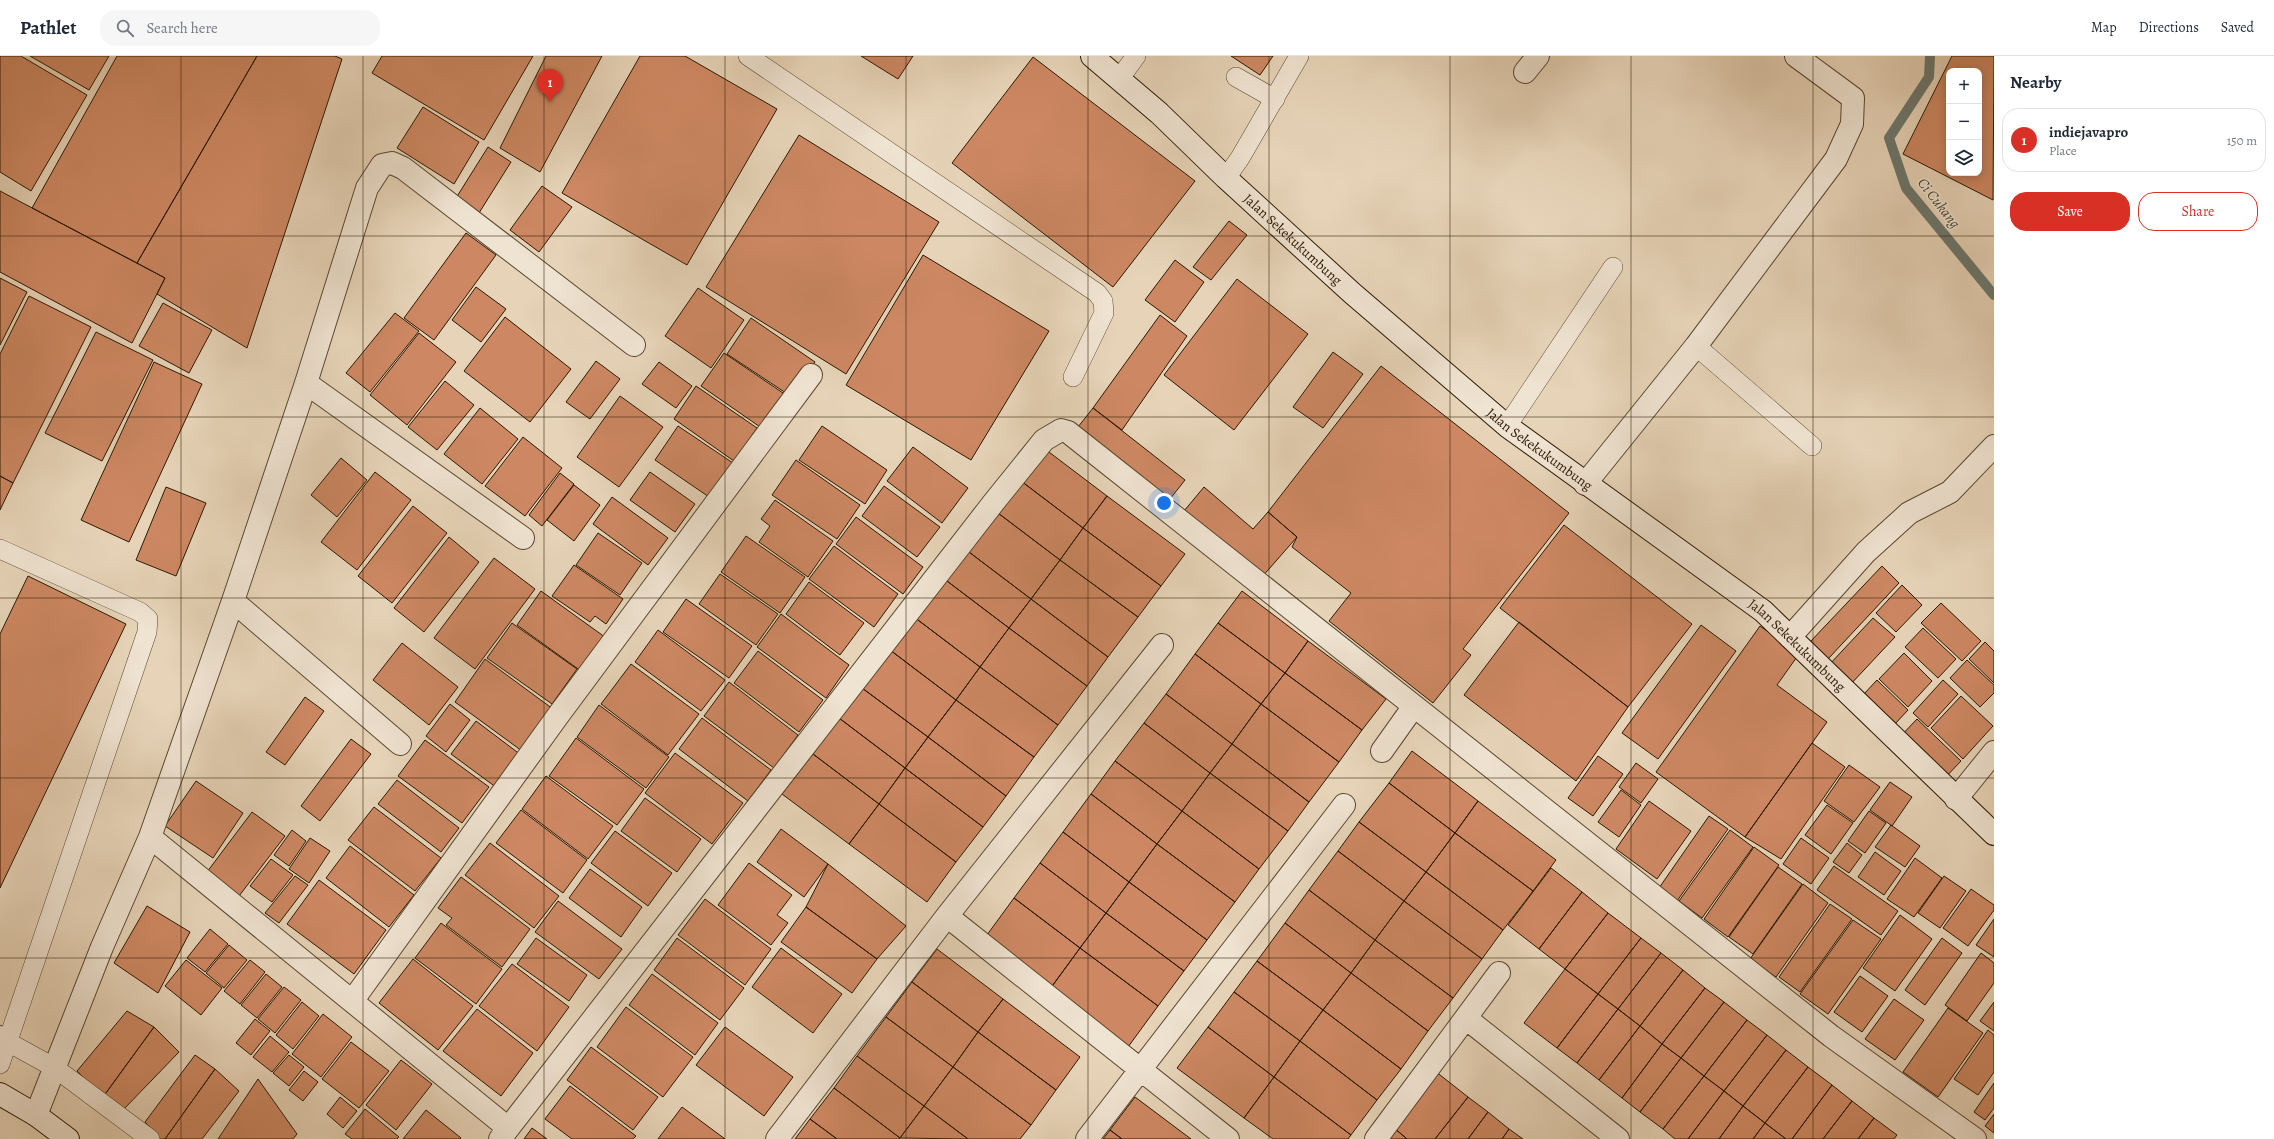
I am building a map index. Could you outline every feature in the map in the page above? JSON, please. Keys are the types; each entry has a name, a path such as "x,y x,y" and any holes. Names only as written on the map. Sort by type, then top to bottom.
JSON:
{"street":[{"name":"Jalan Sekekukumbung","path":"1092,56 1159,113 1226,178 1352,293 1508,426 1585,484 1763,611 1956,799 1994,834"},
{"path":"1585,484 1696,346 1836,159 1852,124 1853,98 1796,56"},
{"path":"36,1115 102,947 150,837 233,601 306,383 367,188 382,164 392,163 403,168 634,345"},
{"path":"353,1000 557,717 811,376"},
{"path":"306,383 523,538"},
{"path":"150,837 353,1000 504,1133 994,502 1044,440 1061,430 1068,432 1831,1036 1975,1139"},
{"path":"1790,637 1866,552 1909,513 1950,492 1994,446"},
{"path":"233,601 400,744"},
{"path":"777,1139 947,916 1162,645"},
{"path":"1382,751 1414,706"},
{"path":"1956,799 1994,752"},
{"path":"1086,1139 1344,805"},
{"path":"947,916 1228,1139"},
{"path":"1376,1139 1467,1019 1499,973"},
{"path":"1467,1019 1618,1139"},
{"path":"0,1094 36,1115 68,1139"}],"lane":[{"path":"748,56 1097,293 1103,301 1104,313 1073,377"},
{"path":"1119,79 1136,56"},
{"path":"1226,178 1240,158 1299,56"},
{"path":"1236,77 1275,99"},
{"path":"1508,426 1613,267"},
{"path":"1696,346 1812,446"},
{"path":"0,549 140,612 148,619 147,632 4,1039 0,1064"},
{"path":"4,1039 55,1068 150,1139"}],"building":[{"path":"0,56 21,56 87,95 31,191 0,172"},
{"path":"30,56 109,56 89,90"},
{"path":"117,56 257,56 137,263 32,208"},
{"path":"257,56 335,56 342,59 247,348 157,294 165,278 137,263"},
{"path":"382,56 533,56 484,140 372,73"},
{"path":"546,56 602,56 540,172 500,148"},
{"path":"640,56 685,56 777,109 687,265 562,193"},
{"path":"861,56 913,56 898,79"},
{"path":"1231,56 1273,56 1260,75"},
{"path":"1952,56 1994,56 1993,200 1946,176 1982,176 1982,68 1946,68"},
{"path":"1033,57 1195,181 1113,287 952,163"},
{"path":"1946,68 1946,140 1946,176 1903,154"},
{"path":"423,107 479,142 454,184 397,148"},
{"path":"799,135 939,222 846,374 706,287"},
{"path":"488,147 511,162 479,213 456,198"},
{"path":"542,186 572,207 539,252 510,230"},
{"path":"0,191 165,278 132,343 0,272"},
{"path":"1229,221 1247,235 1211,280 1193,267"},
{"path":"466,233 496,255 434,340 404,318"},
{"path":"923,255 1049,331 971,460 846,385"},
{"path":"1175,260 1204,282 1175,322 1145,300"},
{"path":"0,278 27,292 0,345"},
{"path":"1237,279 1308,334 1234,430 1164,375"},
{"path":"476,287 506,309 481,342 452,320"},
{"path":"698,288 744,320 711,368 665,336"},
{"path":"29,296 91,327 13,483 0,476 0,354"},
{"path":"163,303 212,330 189,373 139,346"},
{"path":"395,313 419,331 370,392 346,373"},
{"path":"1160,315 1187,336 1122,430 1093,408"},
{"path":"505,317 571,369 530,422 464,371"},
{"path":"751,318 815,362 792,397 727,354"},
{"path":"96,332 153,360 102,461 45,433"},
{"path":"419,333 456,362 407,425 370,395"},
{"path":"1333,352 1363,374 1323,428 1293,407"},
{"path":"724,353 786,395 763,429 701,386"},
{"path":"596,361 620,379 590,419 566,402"},
{"path":"154,362 202,384 129,542 81,520"},
{"path":"659,362 692,386 676,408 642,384"},
{"path":"1381,366 1569,513 1463,649 1471,655 1433,703 1329,621 1351,593 1292,547 1297,537 1268,512"},
{"path":"445,381 474,405 437,450 408,427"},
{"path":"696,386 757,428 734,461 674,419"},
{"path":"620,396 663,427 619,487 577,457"},
{"path":"480,408 518,439 482,484 444,454"},
{"path":"1093,408 1185,480 1170,499 1078,427"},
{"path":"678,426 733,463 709,497 655,460"},
{"path":"822,426 887,470 865,504 799,460"},
{"path":"523,437 562,468 525,516 485,486"},
{"path":"1041,446 1107,496 1083,528 1017,478"},
{"path":"913,447 968,488 942,523 887,481"},
{"path":"341,458 367,480 337,517 311,495"},
{"path":"796,460 860,505 837,539 772,495"},
{"path":"375,472 411,500 357,570 321,542"},
{"path":"650,472 695,504 675,532 630,500"},
{"path":"560,473 574,484 542,526 529,515"},
{"path":"0,476 13,483 0,510"},
{"path":"1017,478 1083,528 1060,560 994,510"},
{"path":"574,485 600,505 574,541 547,520"},
{"path":"884,486 940,527 917,557 862,516"},
{"path":"166,487 206,503 176,576 136,560"},
{"path":"1204,487 1253,529 1268,512 1297,537 1262,577 1184,511"},
{"path":"1107,496 1185,554 1161,586 1083,528"},
{"path":"612,497 668,538 648,565 593,524"},
{"path":"775,500 833,541 808,577 759,542 770,526 761,519"},
{"path":"413,506 447,533 392,603 358,576"},
{"path":"994,510 1060,560 1031,599 965,549"},
{"path":"856,517 923,567 903,594 836,544"},
{"path":"1564,525 1692,624 1628,707 1500,608"},
{"path":"1083,528 1161,586 1138,617 1060,560"},
{"path":"598,533 642,563 620,595 576,565"},
{"path":"746,536 805,577 780,613 721,572"},
{"path":"449,537 479,562 424,632 394,608"},
{"path":"834,546 898,594 874,627 809,579"},
{"path":"965,549 1031,599 1009,628 943,578"},
{"path":"494,558 535,589 475,669 434,638"},
{"path":"1060,560 1138,617 1108,657 1031,599"},
{"path":"574,565 623,599 606,624 595,616 590,622 552,596"},
{"path":"1882,566 1899,583 1828,659 1810,642"},
{"path":"720,574 778,614 756,645 699,604"},
{"path":"28,576 126,624 0,888 0,634"},
{"path":"943,578 1009,628 980,667 914,617"},
{"path":"809,582 864,623 840,655 786,614"},
{"path":"1902,585 1922,605 1896,632 1876,613"},
{"path":"541,591 609,640 585,674 517,625"},
{"path":"1242,591 1308,641 1285,673 1218,623"},
{"path":"686,599 752,646 729,678 663,632"},
{"path":"1031,599 1108,657 1087,686 1009,628"},
{"path":"1941,603 1981,641 1962,661 1921,623"},
{"path":"781,614 849,665 826,698 757,647"},
{"path":"914,617 980,667 956,700 890,650"},
{"path":"1873,618 1895,637 1849,686 1828,666"},
{"path":"1519,622 1628,707 1576,781 1464,695"},
{"path":"512,623 577,669 552,704 487,658"},
{"path":"1218,623 1285,673 1261,704 1195,654"},
{"path":"1701,625 1736,651 1658,759 1622,733"},
{"path":"1760,626 1799,654 1777,685 1827,722 1745,837 1656,772"},
{"path":"1009,628 1087,686 1058,725 980,667"},
{"path":"1923,628 1956,659 1938,678 1905,647"},
{"path":"658,630 725,680 701,711 635,662"},
{"path":"1308,641 1386,699 1362,730 1285,673"},
{"path":"1985,642 1994,651 1994,683 1969,659"},
{"path":"402,643 458,687 429,725 373,680"},
{"path":"890,650 956,700 928,737 862,688"},
{"path":"758,651 823,700 799,732 734,683"},
{"path":"1904,653 1932,681 1908,707 1879,679"},
{"path":"1195,654 1261,704 1232,744 1166,694"},
{"path":"485,659 553,709 522,751 455,702"},
{"path":"1967,660 1994,685 1994,693 1980,707 1950,678"},
{"path":"631,664 699,714 668,755 601,704"},
{"path":"980,667 1058,725 1034,757 956,700"},
{"path":"1285,673 1362,730 1339,762 1261,704"},
{"path":"1877,680 1908,710 1894,725 1863,695"},
{"path":"1943,680 1958,694 1928,727 1913,713"},
{"path":"729,682 798,735 774,768 704,716"},
{"path":"862,688 928,737 905,768 839,718"},
{"path":"1166,694 1232,744 1210,773 1144,723"},
{"path":"1961,696 1993,726 1963,759 1931,728"},
{"path":"305,697 324,711 285,765 266,752"},
{"path":"956,700 1034,757 1006,796 928,737"},
{"path":"450,704 470,720 446,752 426,736"},
{"path":"1261,704 1339,762 1309,802 1232,744"},
{"path":"599,705 669,757 646,788 577,737"},
{"path":"702,718 771,770 748,801 679,749"},
{"path":"839,718 905,768 879,804 813,754"},
{"path":"1917,719 1961,761 1942,781 1898,739"},
{"path":"476,721 521,755 497,788 451,754"},
{"path":"1144,723 1210,773 1182,811 1115,761"},
{"path":"928,737 1006,796 983,827 905,768"},
{"path":"576,738 644,789 617,825 549,776"},
{"path":"351,739 371,754 320,821 301,806"},
{"path":"425,740 489,787 462,823 398,776"},
{"path":"1812,743 1845,767 1781,859 1745,837"},
{"path":"1232,744 1309,802 1288,831 1210,773"},
{"path":"1412,751 1478,801 1455,833 1389,783"},
{"path":"675,753 743,803 712,844 645,793"},
{"path":"813,754 879,804 849,844 782,794"},
{"path":"1598,756 1623,774 1593,816 1568,798"},
{"path":"1115,761 1182,811 1157,844 1091,794"},
{"path":"1636,763 1658,779 1641,803 1619,787"},
{"path":"1849,765 1880,787 1854,822 1824,801"},
{"path":"905,768 983,827 956,862 879,804"},
{"path":"1210,773 1288,831 1259,869 1182,811"},
{"path":"546,776 613,826 588,859 522,809"},
{"path":"397,780 459,828 441,852 378,804"},
{"path":"196,781 243,813 213,858 165,826"},
{"path":"1890,782 1912,797 1892,826 1870,810"},
{"path":"1389,783 1455,833 1426,872 1359,822"},
{"path":"1621,790 1641,805 1619,837 1598,822"},
{"path":"1091,794 1157,844 1129,882 1063,832"},
{"path":"645,798 701,839 677,872 621,831"},
{"path":"1478,801 1556,860 1533,891 1455,833"},
{"path":"1649,801 1691,831 1657,879 1616,849"},
{"path":"879,804 956,862 927,902 849,844"},
{"path":"1827,805 1853,823 1831,854 1805,835"},
{"path":"374,807 441,858 415,891 348,840"},
{"path":"521,810 587,860 563,893 496,843"},
{"path":"1182,811 1259,869 1235,902 1157,844"},
{"path":"1869,811 1886,823 1865,853 1848,841"},
{"path":"252,812 285,836 239,896 207,872"},
{"path":"1709,816 1728,829 1677,901 1659,888"},
{"path":"1359,822 1426,872 1404,901 1338,851"},
{"path":"1891,825 1920,846 1905,867 1875,847"},
{"path":"781,829 828,864 804,897 757,862"},
{"path":"292,830 306,841 289,866 274,855"},
{"path":"1730,830 1753,847 1702,918 1679,901"},
{"path":"615,831 672,873 648,906 591,863"},
{"path":"1063,832 1129,882 1106,913 1040,863"},
{"path":"1455,833 1533,891 1503,930 1426,872"},
{"path":"310,838 330,851 309,883 289,869"},
{"path":"1801,838 1829,858 1811,884 1783,864"},
{"path":"490,843 559,896 534,928 465,875"},
{"path":"1847,843 1862,855 1849,873 1833,862"},
{"path":"1157,844 1235,902 1207,940 1129,882"},
{"path":"350,846 414,895 389,927 326,878"},
{"path":"1754,847 1779,865 1728,937 1704,919"},
{"path":"1338,851 1404,901 1375,940 1309,890"},
{"path":"1875,852 1901,871 1884,895 1858,877"},
{"path":"1915,858 1942,878 1914,917 1887,899"},
{"path":"271,859 293,875 272,902 250,886"},
{"path":"749,863 792,895 777,915 788,923 771,945 718,905"},
{"path":"1040,863 1106,913 1080,948 1014,898"},
{"path":"828,864 906,926 877,959 806,907"},
{"path":"1834,866 1898,911 1881,935 1817,890"},
{"path":"1778,867 1802,884 1753,954 1729,937"},
{"path":"1551,868 1582,892 1539,949 1508,925"},
{"path":"590,869 642,907 621,937 569,898"},
{"path":"1426,872 1503,930 1482,959 1404,901"},
{"path":"295,876 308,885 279,923 265,913"},
{"path":"1944,876 1966,891 1940,928 1918,913"},
{"path":"461,877 530,929 502,967 446,925 452,918 438,908"},
{"path":"319,880 386,930 354,974 287,924"},
{"path":"1129,882 1207,940 1184,971 1106,913"},
{"path":"1803,884 1828,903 1776,977 1750,959"},
{"path":"1971,889 1994,905 1994,910 1968,946 1943,928"},
{"path":"1309,890 1375,940 1351,973 1285,923"},
{"path":"1582,892 1608,913 1565,969 1539,949"},
{"path":"1014,898 1080,948 1050,989 984,939"},
{"path":"705,899 771,949 745,985 678,935"},
{"path":"558,901 622,949 599,979 535,932"},
{"path":"1404,901 1482,959 1453,998 1375,940"},
{"path":"1830,904 1852,919 1800,992 1779,977"},
{"path":"147,906 190,932 158,993 114,963"},
{"path":"806,907 877,959 852,993 781,942"},
{"path":"1106,913 1184,971 1158,1006 1080,948"},
{"path":"1608,913 1641,938 1598,994 1565,969"},
{"path":"1900,915 1932,939 1895,991 1863,968"},
{"path":"1994,919 1994,957 1976,945"},
{"path":"1853,920 1881,939 1828,1014 1800,994"},
{"path":"441,923 502,969 476,1004 415,958"},
{"path":"1285,923 1351,973 1323,1010 1257,961"},
{"path":"210,929 228,944 205,972 187,958"},
{"path":"536,938 587,975 569,1001 517,964"},
{"path":"677,938 744,988 720,1020 654,970"},
{"path":"1641,938 1661,953 1618,1009 1598,994"},
{"path":"1942,938 1962,953 1925,1005 1905,990"},
{"path":"1375,940 1453,998 1428,1031 1351,973"},
{"path":"229,945 247,960 224,988 206,973"},
{"path":"781,948 842,994 813,1033 752,987"},
{"path":"1080,948 1158,1006 1128,1047 1050,989"},
{"path":"937,949 1003,999 978,1032 912,982"},
{"path":"1661,953 1683,970 1640,1026 1618,1009"},
{"path":"1981,953 1994,963 1994,983 1967,1021 1945,1005"},
{"path":"413,959 473,1006 438,1050 379,1003"},
{"path":"186,960 222,988 201,1015 165,986"},
{"path":"250,960 265,972 240,1004 224,991"},
{"path":"1257,961 1323,1010 1300,1041 1234,992"},
{"path":"512,964 569,1007 537,1051 479,1006"},
{"path":"1565,969 1598,994 1557,1048 1524,1023"},
{"path":"1683,970 1705,988 1662,1044 1640,1026"},
{"path":"1351,973 1428,1031 1401,1069 1323,1010"},
{"path":"266,974 282,987 257,1018 241,1005"},
{"path":"652,974 718,1023 695,1055 629,1005"},
{"path":"1860,976 1888,996 1862,1032 1834,1012"},
{"path":"912,982 978,1032 953,1067 886,1017"},
{"path":"284,987 301,1000 275,1033 258,1019"},
{"path":"1705,988 1724,1002 1681,1058 1662,1044"},
{"path":"1234,992 1300,1041 1274,1077 1208,1027"},
{"path":"1598,994 1618,1009 1577,1063 1557,1048"},
{"path":"1003,999 1080,1057 1056,1090 978,1032"},
{"path":"1894,999 1924,1020 1895,1060 1865,1039"},
{"path":"302,1002 319,1016 293,1049 276,1035"},
{"path":"1724,1002 1747,1020 1704,1076 1681,1058"},
{"path":"1994,1002 1994,1031 1980,1021"},
{"path":"626,1007 693,1057 663,1097 597,1047"},
{"path":"1948,1008 1983,1033 1938,1097 1903,1072"},
{"path":"477,1009 533,1053 501,1096 443,1051"},
{"path":"1618,1009 1640,1026 1599,1080 1577,1063"},
{"path":"1323,1010 1401,1069 1377,1100 1300,1041"},
{"path":"127,1011 154,1027 103,1097 77,1071"},
{"path":"323,1014 352,1037 321,1077 292,1054"},
{"path":"886,1017 953,1067 924,1106 857,1056"},
{"path":"255,1019 270,1031 251,1055 236,1043"},
{"path":"1747,1020 1767,1035 1724,1091 1704,1076"},
{"path":"1640,1026 1662,1044 1622,1098 1599,1080"},
{"path":"154,1027 179,1052 123,1110 103,1097"},
{"path":"725,1027 793,1077 764,1116 696,1065"},
{"path":"1208,1027 1274,1077 1244,1118 1177,1068"},
{"path":"1988,1030 1994,1035 1994,1072 1978,1095 1954,1079"},
{"path":"978,1032 1056,1090 1031,1125 953,1067"},
{"path":"1767,1035 1786,1050 1743,1106 1724,1091"},
{"path":"270,1036 289,1052 272,1072 253,1057"},
{"path":"1300,1041 1377,1100 1351,1135 1274,1077"},
{"path":"351,1042 389,1071 359,1108 322,1079"},
{"path":"1662,1044 1681,1058 1640,1112 1622,1098"},
{"path":"591,1047 658,1097 633,1130 567,1080"},
{"path":"1786,1050 1808,1067 1765,1123 1743,1106"},
{"path":"195,1055 215,1069 165,1139 160,1139 145,1122"},
{"path":"289,1055 304,1067 289,1086 273,1073"},
{"path":"857,1056 924,1106 900,1138 834,1088"},
{"path":"1681,1058 1704,1076 1663,1129 1640,1112"},
{"path":"401,1060 432,1084 396,1130 366,1105"},
{"path":"953,1067 1031,1125 1020,1139 968,1139 924,1106"},
{"path":"1808,1067 1832,1085 1792,1139 1786,1139 1765,1123"},
{"path":"215,1069 239,1091 202,1139 165,1139"},
{"path":"304,1071 318,1082 303,1101 289,1090"},
{"path":"1435,1071 1468,1097 1435,1139 1407,1139 1393,1127"},
{"path":"1704,1076 1724,1091 1688,1139 1675,1139 1663,1129"},
{"path":"1274,1077 1351,1135 1348,1139 1273,1139 1244,1118"},
{"path":"258,1079 297,1134 293,1139 218,1139"},
{"path":"1994,1083 1994,1108 1985,1120 1974,1112"},
{"path":"1832,1085 1852,1101 1823,1139 1792,1139"},
{"path":"570,1086 636,1136 633,1139 572,1139 545,1119"},
{"path":"834,1088 900,1138 837,1139 810,1119"},
{"path":"1724,1091 1743,1106 1719,1139 1688,1139"},
{"path":"340,1097 357,1111 343,1128 327,1114"},
{"path":"1135,1097 1191,1139 1122,1139 1110,1130"},
{"path":"1468,1097 1488,1112 1468,1139 1435,1139"},
{"path":"1852,1101 1874,1118 1858,1139 1823,1139"},
{"path":"924,1106 968,1139 900,1138"},
{"path":"1743,1106 1765,1123 1753,1139 1719,1139"},
{"path":"682,1107 725,1139 658,1139"},
{"path":"365,1109 399,1137 397,1139 352,1139 345,1134"},
{"path":"426,1110 461,1138 403,1139"},
{"path":"1488,1112 1509,1129 1502,1139 1468,1139"},
{"path":"1994,1114 1994,1133 1985,1126"},
{"path":"1874,1118 1897,1135 1894,1139 1858,1139"},
{"path":"810,1119 837,1139 795,1139"},
{"path":"1765,1123 1786,1139 1753,1139"},
{"path":"1393,1127 1407,1139 1384,1139"},
{"path":"532,1128 547,1139 524,1139"},
{"path":"1509,1129 1523,1139 1502,1139"},
{"path":"1110,1130 1122,1139 1103,1139"}],"waterway":[{"name":"Ci Cukang","path":"1930,56 1929,77 1889,138 1906,188 1994,295"}],"place":[{"name":"indiejavapro","path":"550,102"}]}
